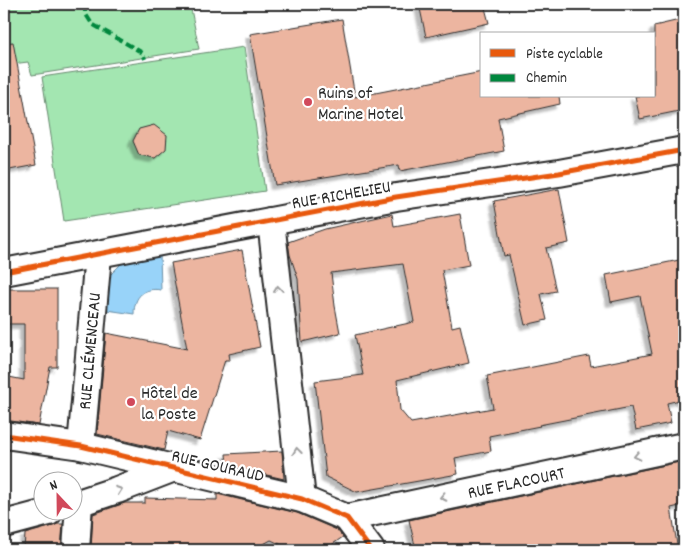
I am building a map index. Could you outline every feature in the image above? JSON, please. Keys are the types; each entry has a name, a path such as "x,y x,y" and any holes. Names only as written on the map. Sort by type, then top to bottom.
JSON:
{"street":[{"name":"RUE RICHELIEU","path":"4,272 396,197 559,173 684,150"},
{"path":"270,221 302,499"},
{"name":"RUE CLÉMENCEAU","path":"81,446 98,255"},
{"name":"RUE GOURAUD","path":"4,434 81,446 302,499 347,518"},
{"name":"RUE FLACOURT","path":"347,518 684,446"},
{"name":"RUE GOURAUD","path":"82,502 174,468"},
{"path":"4,524 32,517"},
{"path":"347,518 371,550"},
{"path":"76,522 76,550"}],"green space":[{"path":"4,4 190,4 199,49 32,75 28,62 4,65"},
{"path":"244,47 265,191 64,221 42,77"}],"water":[{"path":"160,254 161,290 150,290 141,294 136,302 134,314 100,309 109,276 122,263"}],"building":[{"path":"419,4 484,4 489,23 426,37"},
{"path":"342,19 355,97 480,72 480,98 559,98 560,104 498,118 504,151 400,171 399,165 275,185 250,34"},
{"path":"684,19 684,110 640,119 635,98 656,98 656,32 654,32 654,26"},
{"path":"13,42 36,165 4,171 4,43"},
{"path":"154,125 167,135 166,149 155,158 139,155 133,141 139,129"},
{"path":"559,189 569,243 546,248 556,291 541,294 547,320 525,325 509,255 504,256 494,201"},
{"path":"392,214 394,226 460,214 469,265 442,270 452,327 460,325 469,363 397,380 400,410 411,423 493,408 487,376 589,356 591,366 652,354 640,296 611,302 606,275 684,259 684,399 667,403 671,423 636,430 631,407 489,436 491,451 455,458 458,474 357,492 326,477 315,381 363,375 355,335 414,322 403,264 331,273 340,333 302,342 298,279 288,242 325,229"},
{"path":"242,250 260,347 229,354 230,360 225,360 200,440 168,431 164,450 97,434 106,333 187,349 171,263"},
{"path":"4,289 57,289 57,367 50,367 39,425 4,420 4,376 24,380 24,324 4,324"},
{"path":"282,451 284,479 227,466 226,454"},
{"path":"684,461 684,505 671,508 678,550 416,550 409,520"},
{"path":"217,494 297,513 337,530 343,537 324,550 293,550 271,540 256,550 91,550 93,514 125,503 145,503 145,498 217,500"},
{"path":"57,524 63,524 61,550 24,550 25,534"}],"marked path":[{"path":"85,4 85,13 92,24 143,53 145,59"}],"cycle path":[{"path":"4,272 396,197 559,173 684,150"},
{"path":"4,435 81,446 302,499 347,518 371,550"}],"place":[{"name":"Ruins of Marine Hotel","path":"308,102"},
{"name":"Hôtel de la Poste","path":"131,402"}]}
